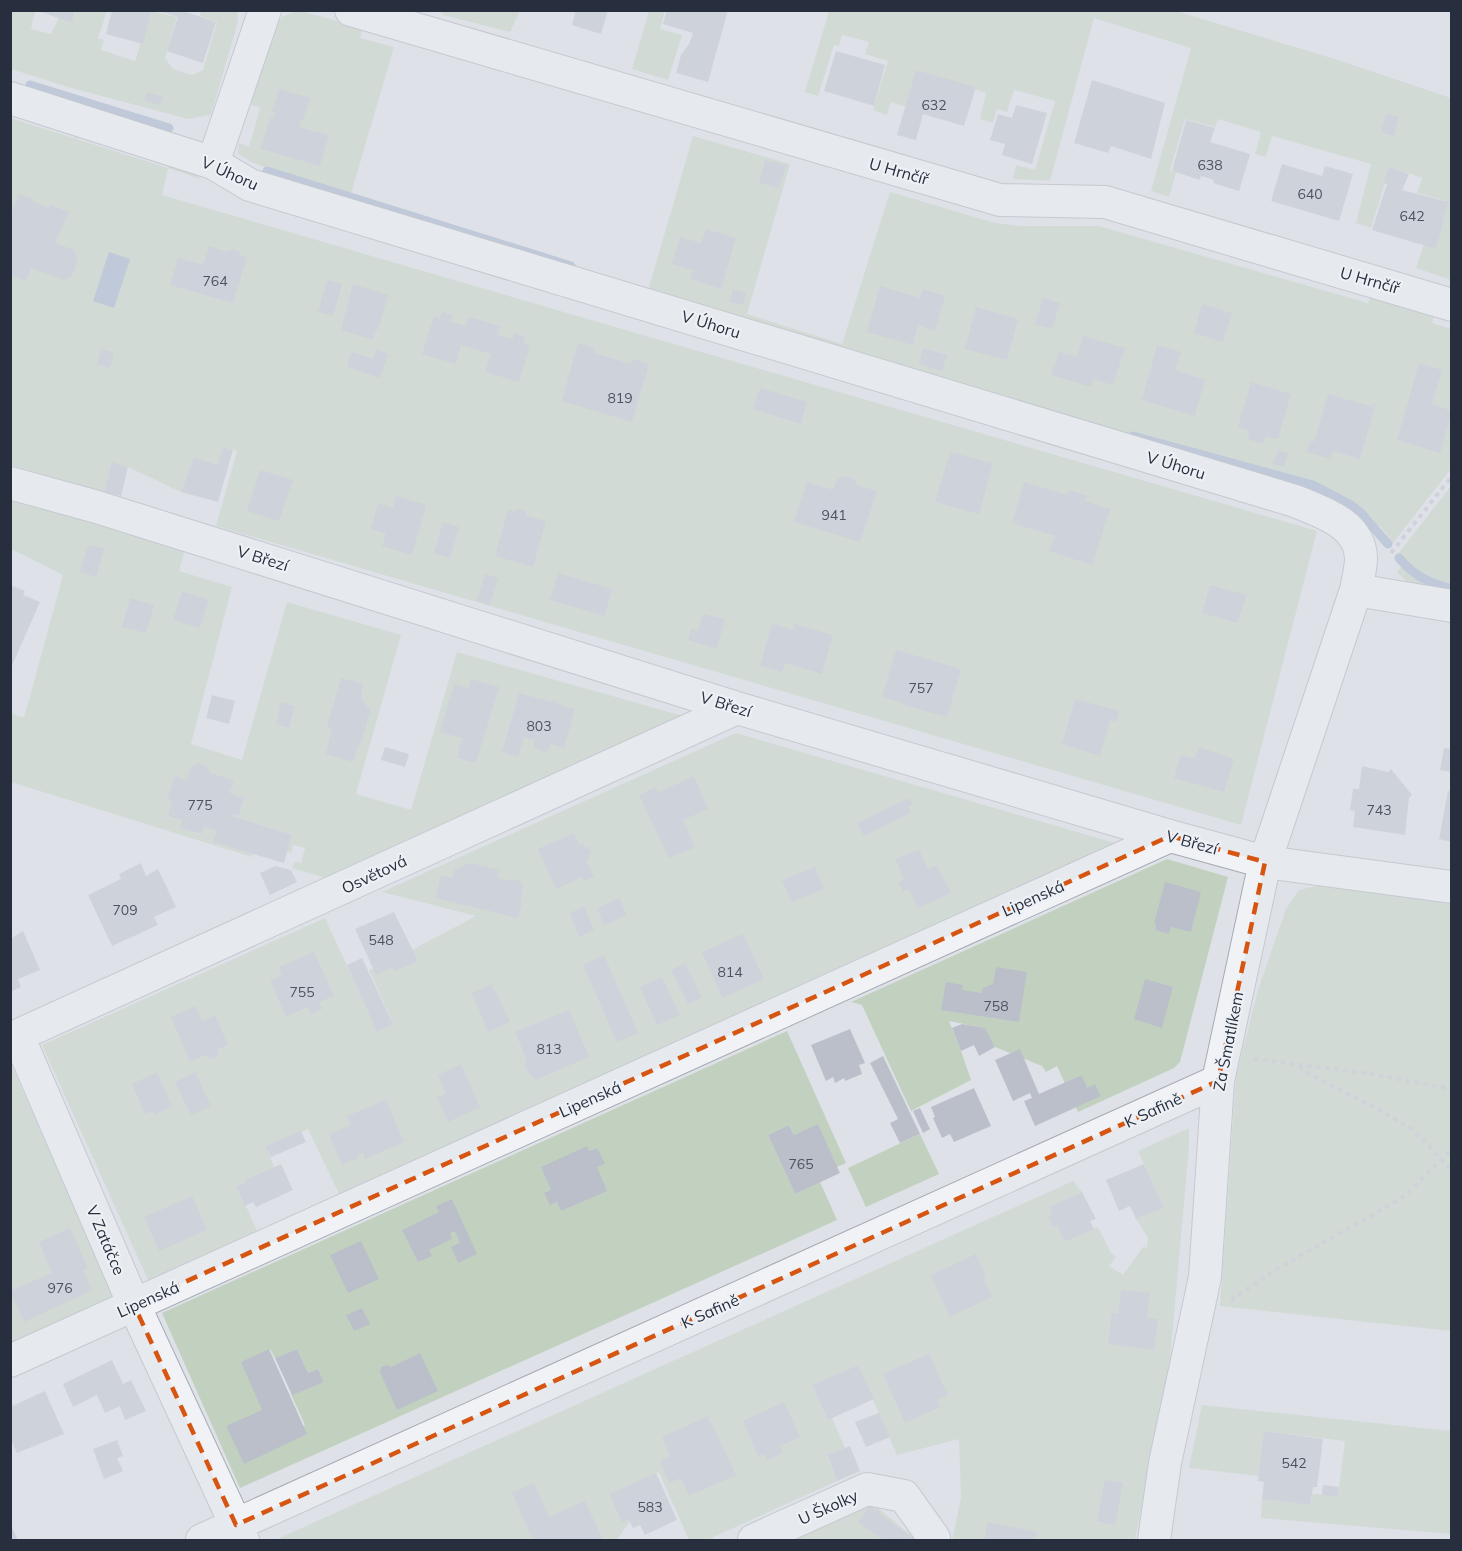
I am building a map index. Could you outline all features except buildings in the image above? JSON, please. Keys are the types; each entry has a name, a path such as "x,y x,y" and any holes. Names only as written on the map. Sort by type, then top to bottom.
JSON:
{"street":[{"path":"213,163 265,10"},
{"name":"U Hrnčíř","path":"351,10 1000,200 1105,202 1452,305"},
{"name":"V Úhoru","path":"10,99 213,163 250,184 1295,501 1329,515 1353,532 1361,557"},
{"name":"V Březí","path":"10,483 98,507 737,708 1170,836 1265,862 1452,886"},
{"path":"1361,557 1356,590 1452,606"},
{"name":"Za Šmatlíkem","path":"1154,1540 1165,1463 1205,1277 1220,1068 1265,862 1356,590"},
{"name":"Osvětová","path":"14,1038 737,708"},
{"name":"Lipenská","path":"10,1361 1170,836"},
{"name":"V Zatáčce","path":"14,1038 239,1533"},
{"name":"K Safině","path":"202,1540 239,1533 1220,1068"},
{"name":"U Školky","path":"754,1540 867,1489 904,1496 934,1538 933,1540"}],"path":[{"path":"1361,557 1385,560 1452,476"},
{"path":"1220,1068 1298,1066 1366,1073 1452,1089"},
{"path":"1298,1066 1412,1129 1452,1170"},
{"path":"1200,1303 1220,1306 1242,1295 1253,1284 1275,1270 1397,1201 1452,1149"}],"highlighted area":[{"path":"1170,836 1265,862 1218,1081 236,1525 134,1305"}],"green space":[{"path":"237,10 238,22 211,115 188,119 68,87 11,69 11,11 35,12 31,29 51,34 59,17 71,23 76,11 107,11 98,38 104,40 101,50 135,61 151,11 177,17 165,58 173,69 192,75 203,70 217,22 200,16 201,11"},
{"path":"436,11 520,11 510,32 443,15"},
{"path":"649,11 665,11 660,29 682,35 668,80 632,69"},
{"path":"829,11 1176,11 1338,60 1451,98 1451,280 1416,268 1424,244 1433,247 1446,201 1417,193 1422,178 1390,167 1371,228 1356,223 1371,164 1272,136 1266,157 1255,154 1261,132 1218,119 1215,127 1185,119 1170,171 1176,173 1169,197 1151,191 1191,48 1094,18 1050,181 1013,179 1016,165 1035,170 1055,101 1014,90 1007,112 997,109 993,123 980,119 986,93 917,70 906,107 891,102 887,115 873,110 888,61 865,54 869,42 842,35 839,46 834,45 818,96 805,92"},
{"path":"294,12 304,12 363,28 360,38 394,47 351,194 274,171 238,153 239,143 249,147 260,108 250,104 273,28 282,17"},
{"path":"10,118 74,138 79,125 195,174 200,179 168,168 162,195 1317,531 1241,825 216,526 237,451 224,447 218,465 194,457 181,492 128,467 112,463 104,492 11,465","holes":["78,135 168,168 77,139"]},
{"path":"693,136 790,164 747,314 842,344 890,192 995,223 1021,226 1099,226 1368,303 1372,294 1436,312 1432,323 1451,329 1451,469 1393,543 1381,527 1371,525 1339,501 1225,462 936,381 647,294"},
{"path":"1451,486 1451,594 1409,584 1397,572 1407,561 1398,554"},
{"path":"10,497 186,545 179,571 232,587 191,744 242,760 287,602 401,635 356,794 411,810 457,652 683,716 325,878 292,868 295,862 301,863 305,848 293,845 291,853 287,852 291,835 232,816 233,814 239,816 244,798 230,793 234,780 211,773 207,766 198,763 191,766 187,780 174,776 167,799 172,801 168,816 182,820 181,828 201,834 204,827 217,831 214,842 253,854 252,857 11,782 11,713 24,718 63,575 11,549"},
{"path":"736,733 1115,843 339,1194 308,1129 266,1146 274,1167 244,1180 245,1183 237,1186 257,1231 148,1280 42,1045 325,918 377,1031 393,1023 369,970 476,916 382,892"},
{"path":"1167,859 1228,877 1180,1062 1174,1068 1078,1112 1057,1066 1046,1072 1042,1066 995,1047 984,1028 949,1021 971,1080 911,1111 862,1005 851,1002"},
{"path":"1334,882 1451,900 1451,1331 1220,1306 1236,1076 1258,990 1286,909 1299,890"},
{"path":"787,1031 846,1163 837,1167 818,1125 794,1135 789,1125 768,1135 795,1194 820,1182 837,1220 240,1488 162,1313","holes":["270,1349 275,1358 297,1349 308,1373 318,1369 324,1382 291,1394 305,1425 241,1455 265,1407 255,1356"]},
{"path":"10,1063 115,1296 11,1343 10,1343"},
{"path":"1189,1128 1169,1371 1135,1540 952,1540 961,1498 959,1439 897,1455 858,1365 812,1385 828,1420 832,1418 845,1448 827,1456 837,1481 707,1540 689,1540 659,1472 609,1494 622,1523 630,1521 617,1540 275,1540 1073,1181 1082,1192 1049,1207 1052,1215 1049,1216 1054,1227 1057,1225 1065,1242 1098,1227 1111,1253 1116,1257 1109,1266 1123,1275 1143,1247 1147,1248 1148,1238 1136,1219 1164,1208 1138,1151"},
{"path":"920,1134 939,1174 866,1207 848,1168"},
{"path":"1202,1405 1451,1431 1451,1534 1261,1518 1262,1499 1310,1505 1312,1494 1338,1496 1345,1441 1265,1431 1259,1476 1189,1468"},
{"path":"873,1504 917,1540 793,1540 870,1506"}],"water":[{"path":"109,252 130,259 114,308 93,301"}],"waterway":[{"path":"30,85 169,128"},
{"path":"267,171 571,266"},
{"path":"1133,436 1313,485 1360,512 1388,544"},
{"path":"1399,558 1410,570 1422,578 1452,589"}]}
